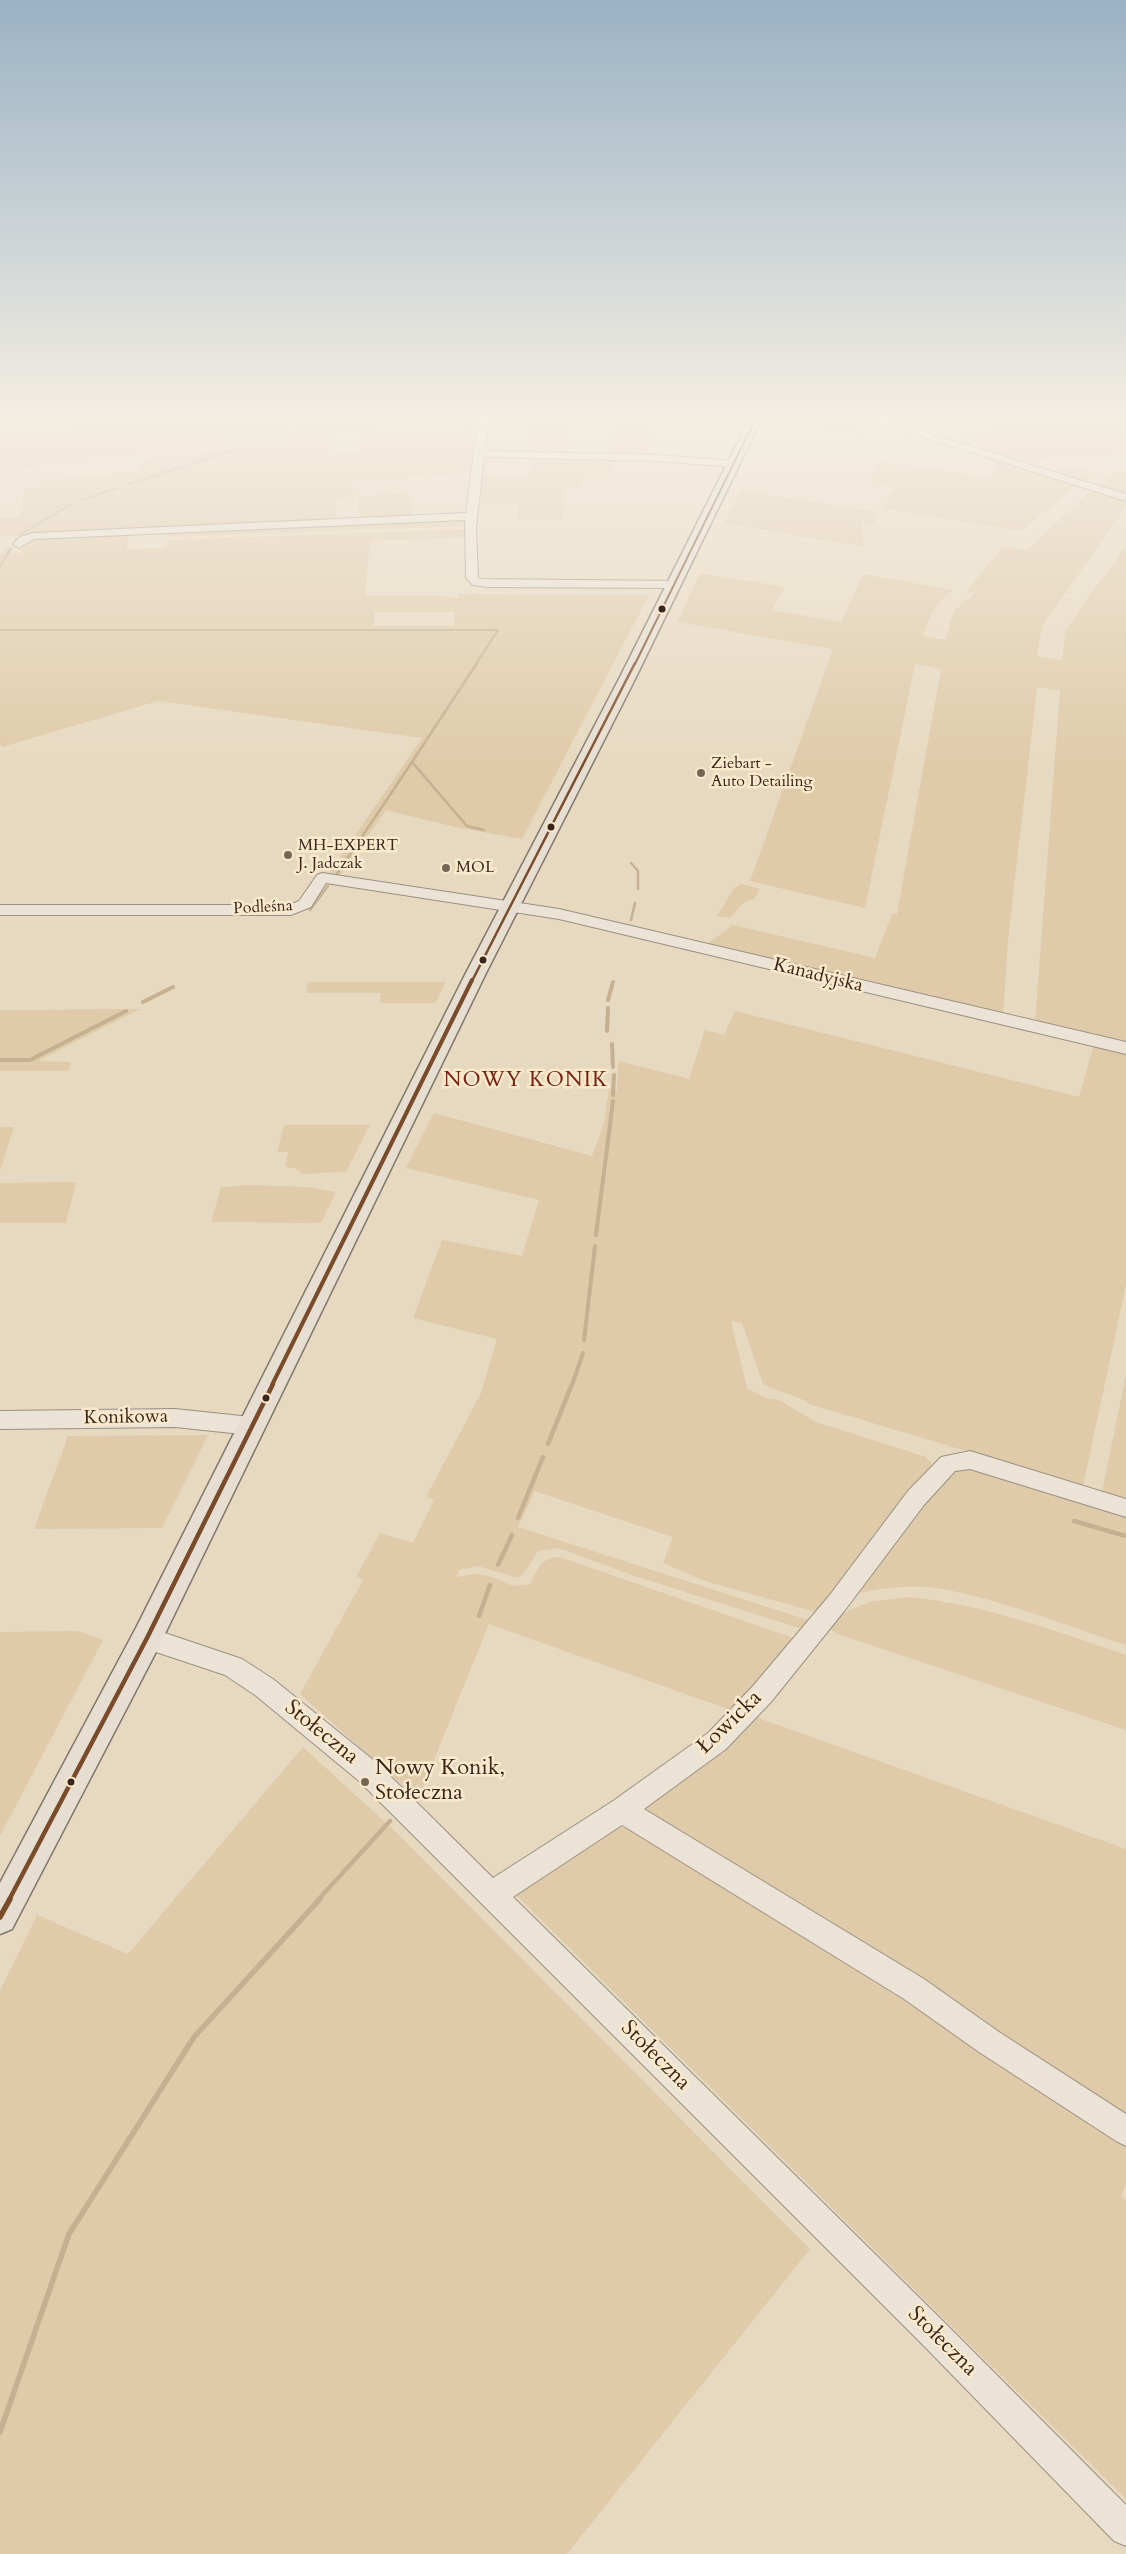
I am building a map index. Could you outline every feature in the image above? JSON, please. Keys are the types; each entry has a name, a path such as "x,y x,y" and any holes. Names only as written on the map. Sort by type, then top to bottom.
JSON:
{"main road":[{"path":"0,1916 9,1882 147,1638 509,907 700,533"}],"street":[{"path":"19,544 24,539 33,536 95,533"},
{"path":"471,533 472,578 477,582 675,584"},
{"name":"Podleśna","path":"0,910 290,910 305,904 322,878 509,907"},
{"name":"Kanadyjska","path":"509,907 568,917 1126,1048"},
{"name":"Konikowa","path":"0,1420 175,1418 199,1419 218,1424 251,1426"},
{"name":"Łowicka","path":"493,1894 622,1810 717,1741 740,1720 837,1603 916,1498 949,1463 970,1460 1055,1488 1090,1496 1126,1508"},
{"name":"Stołeczna","path":"147,1638 165,1642 233,1667 264,1687 368,1772 493,1894 1126,2529"},
{"path":"622,1810 914,1990 988,2042 1126,2131"}],"shaded area":[{"path":"0,533 63,533 0,536"},
{"path":"169,533 271,533 168,537"},
{"path":"351,533 465,533 465,538 370,541 365,596 442,596 458,598 459,594 649,595 522,839 455,827 386,810 339,877 328,875 422,738 158,701 2,747 0,742 0,553 4,553 5,549 13,549 11,553 21,553 29,538 129,534 127,549 166,548 168,540","holes":["375,612 455,612 454,626 373,626"]},
{"path":"783,533 863,533 864,547"},
{"path":"1045,533 1108,533 1042,626 1037,656 1062,661 1065,631 1126,545 1126,1044 1035,1023 1060,691 1037,687 1008,940 1003,1016 704,946 733,925 875,958 892,914 897,914 941,669 915,664 865,908 750,881 833,649 678,622 700,573 785,587 772,610 841,622 863,574 954,590 938,604 923,636 945,640 954,611 975,593 967,591 1003,546 1027,550"},
{"path":"741,884 760,889 754,899 743,903 730,918 717,916 734,888"},
{"path":"308,982 446,982 435,1003 380,1003 381,993 306,993"},
{"path":"140,1009 38,1061 71,1062 68,1071 0,1071 0,1010"},
{"path":"735,1011 1079,1097 1094,1044 1126,1052 1126,1285 1083,1486 809,1404 804,1400 769,1387 763,1384 742,1323 731,1321 747,1388 765,1398 779,1400 816,1422 926,1457 931,1462 931,1470 819,1613 705,1581 663,1563 673,1537 535,1491 518,1527 811,1621 802,1629 635,1576 558,1548 538,1551 525,1572 518,1578 478,1566 459,1570 456,1577 481,1574 515,1586 530,1584 544,1562 548,1559 560,1557 793,1638 795,1644 736,1712 489,1624 418,1799 300,1694 363,1580 356,1577 380,1533 413,1543 434,1500 426,1497 481,1393 497,1339 413,1318 442,1240 522,1256 539,1200 406,1168 434,1113 592,1156 604,1123 609,1089 617,1091 618,1061 689,1079 705,1030 724,1035"},
{"path":"284,1125 370,1125 346,1172 302,1174 295,1168 285,1167 288,1152 277,1152"},
{"path":"0,1127 14,1127 0,1171"},
{"path":"76,1182 66,1223 0,1223 0,1183"},
{"path":"251,1185 307,1187 336,1192 321,1223 211,1222 221,1187"},
{"path":"1126,1375 1126,1500 1102,1492"},
{"path":"208,1435 162,1528 34,1529 68,1436"},
{"path":"960,1465 1126,1511 1126,1645 1006,1605 958,1592 914,1587 893,1588 851,1595 950,1471"},
{"path":"909,1597 992,1612 1126,1655 1126,1730 837,1634 831,1630 829,1625 831,1619 869,1602"},
{"path":"78,1631 103,1640 0,1836 0,1632"},
{"path":"753,1716 1126,1849 1126,2123 642,1817 643,1807"},
{"path":"303,1747 397,1833 810,2249 567,2554 0,2554 0,1991 37,1915 128,1954"},
{"path":"628,1827 1126,2140 1126,2184 1121,2196 1126,2200 1126,2499 516,1895 606,1831"}],"waterway":[{"path":"14,543 16,539"},
{"path":"0,567 11,548"},
{"path":"0,630 498,630 476,664"},
{"path":"412,762 477,663"},
{"path":"337,874 412,762"},
{"path":"412,762 467,826 484,830"},
{"path":"631,863 638,871 638,889"},
{"path":"310,910 328,886"},
{"path":"631,920 635,903"},
{"path":"608,1000 613,982"},
{"path":"143,1002 173,987"},
{"path":"607,1031 608,1008"},
{"path":"0,1060 30,1060 126,1011"},
{"path":"612,1044 613,1067"},
{"path":"613,1095 614,1075"},
{"path":"596,1235 613,1101"},
{"path":"584,1340 595,1246"},
{"path":"572,1385 583,1353"},
{"path":"548,1444 572,1384"},
{"path":"518,1518 543,1457"},
{"path":"1074,1521 1126,1536"},
{"path":"498,1565 512,1535"},
{"path":"479,1616 490,1585"},
{"path":"318,1900 390,1821"},
{"path":"0,2432 69,2234 194,2037 320,1899"}],"transit line":[{"path":"0,1917 147,1638 476,973 627,679 699,533"}],"place":[{"name":"Ziebart - Auto Detailing","path":"701,773"},
{"name":"MH-EXPERT J. Jadczak","path":"288,855"},
{"name":"MOL","path":"446,868"},
{"name":"Nowy Konik, Stołeczna","path":"365,1782"}],"district":[{"name":"NOWY KONIK","path":"526,1081"}]}
